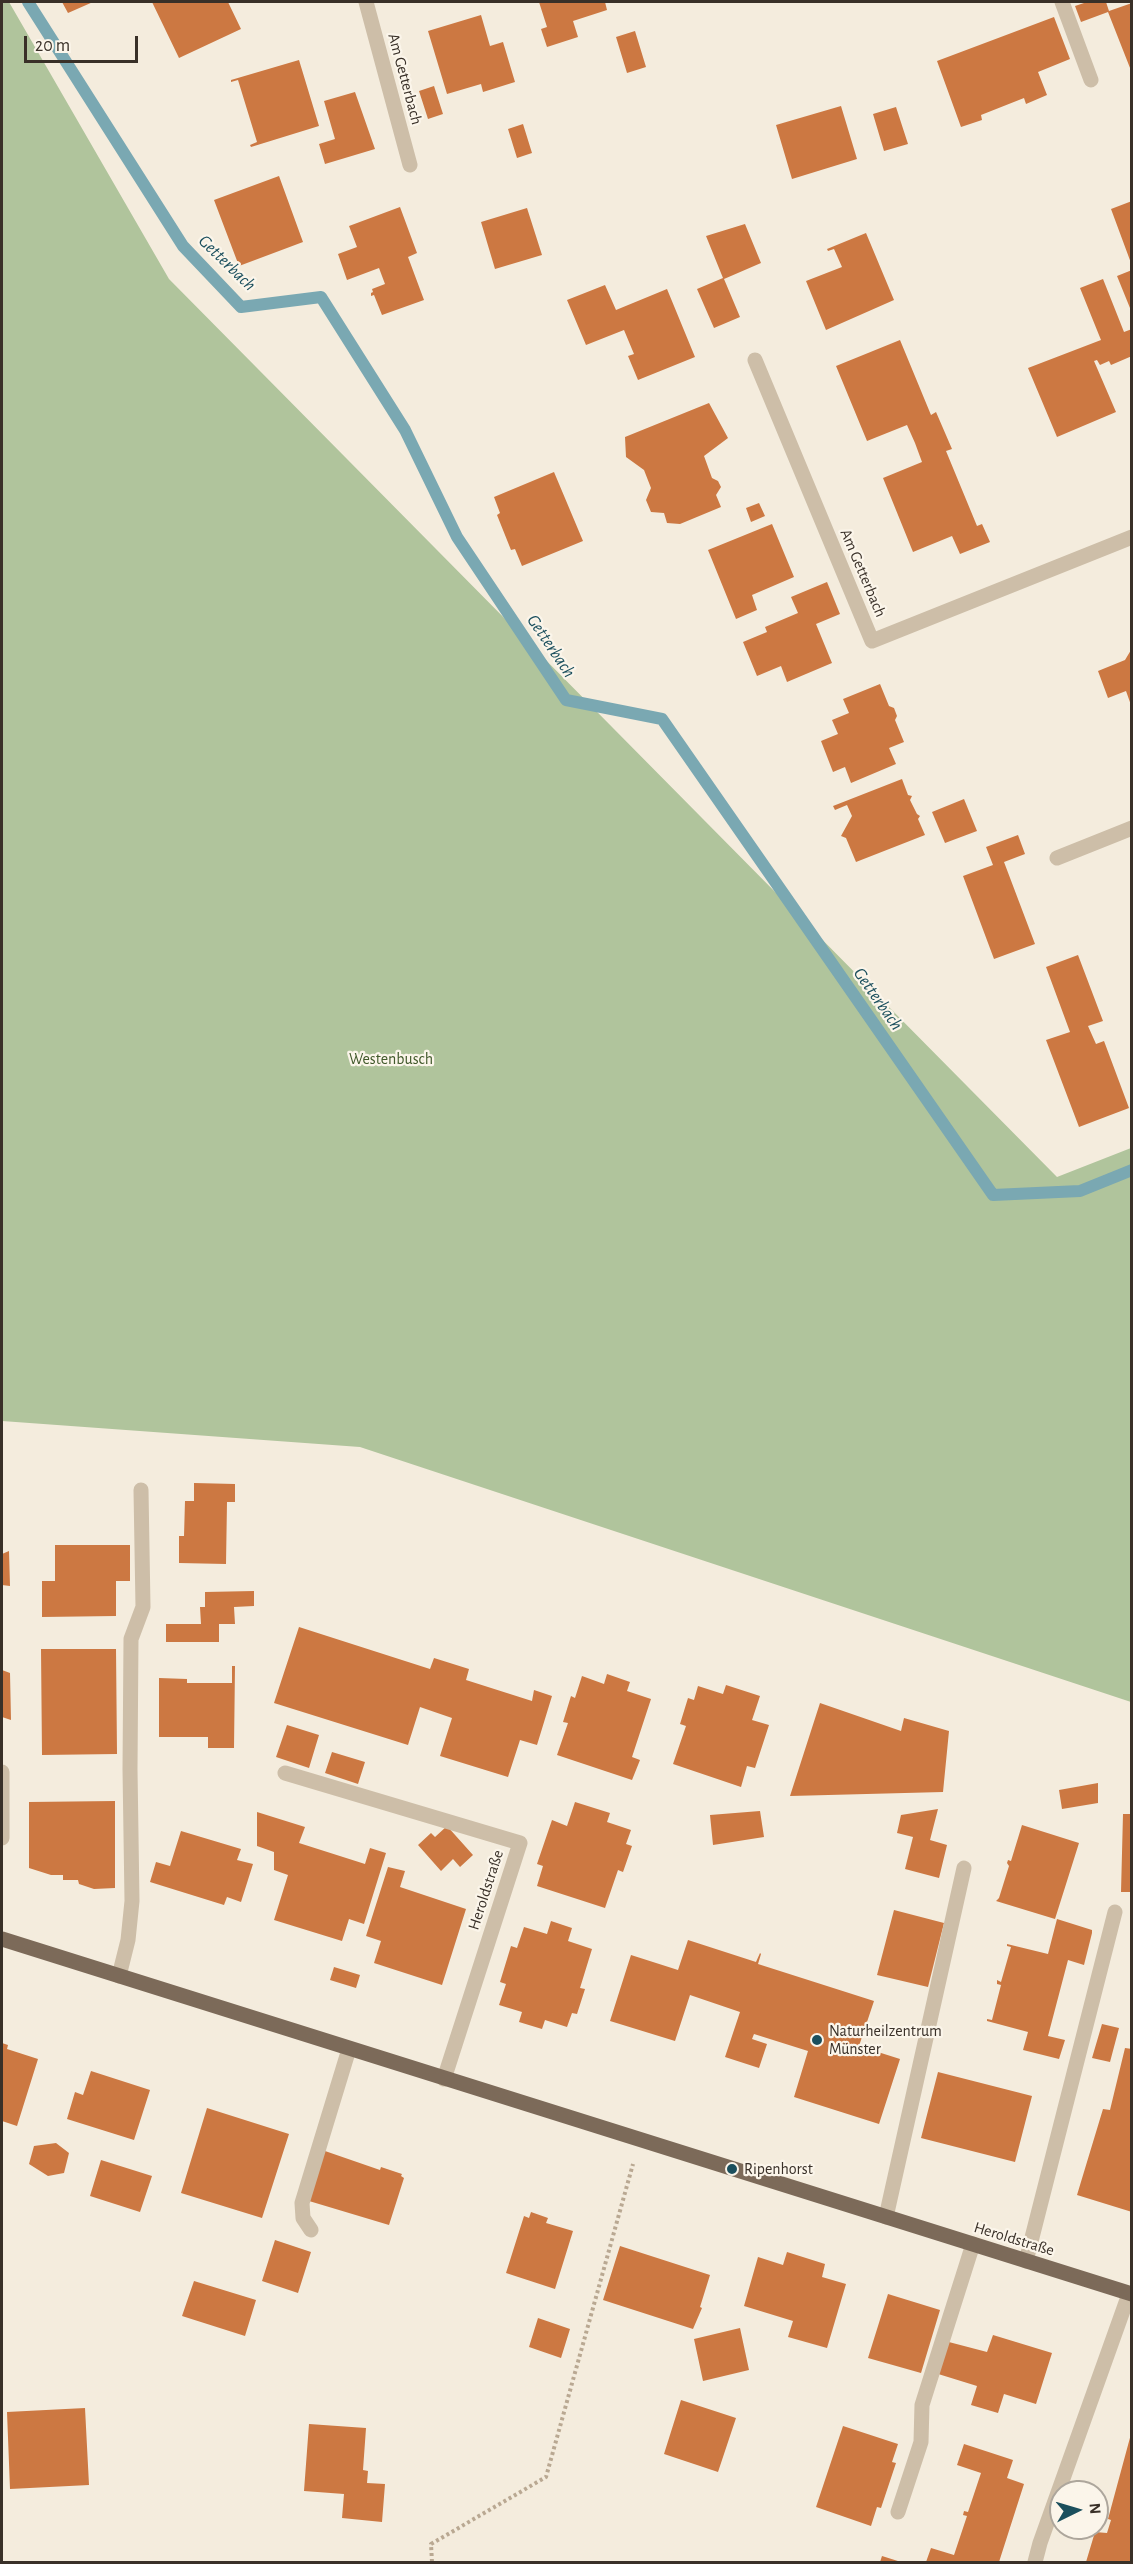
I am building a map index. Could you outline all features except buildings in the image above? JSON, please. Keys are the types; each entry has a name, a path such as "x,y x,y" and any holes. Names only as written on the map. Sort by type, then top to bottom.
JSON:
{"main road":[{"name":"Heroldstraße","path":"2,1939 1130,2294"}],"street":[{"name":"Am Getterbach","path":"366,2 410,165"},
{"path":"1062,2 1091,80"},
{"name":"Am Getterbach","path":"755,360 872,640 1131,537"},
{"path":"1057,858 1131,828"},
{"path":"118,1976 128,1940 132,1901 131,1639 143,1607 141,1490"},
{"path":"2,1772 2,1838"},
{"name":"Heroldstraße","path":"285,1773 520,1843 444,2079"},
{"path":"886,2217 964,1868"},
{"path":"1026,2261 1115,1912"},
{"path":"311,2230 303,2218 302,2203 348,2049"},
{"path":"898,2512 921,2442 922,2404 973,2244"},
{"path":"1035,2562 1130,2294"}],"path":[{"path":"432,2562 432,2544 546,2477 640,2140"}],"green space":[{"name":"Westenbusch","path":"2,2 9,2 169,279 1057,1177 1131,1148 1131,1702 360,1447 2,1421"}],"waterway":[{"name":"Getterbach","path":"28,2 183,246 241,307 321,297 405,430 457,537 566,700 662,719 993,1195 1080,1191 1132,1170"}],"place":[{"name":"Naturheilzentrum Münster","path":"817,2040"},
{"name":"Ripenhorst","path":"732,2169"}]}
